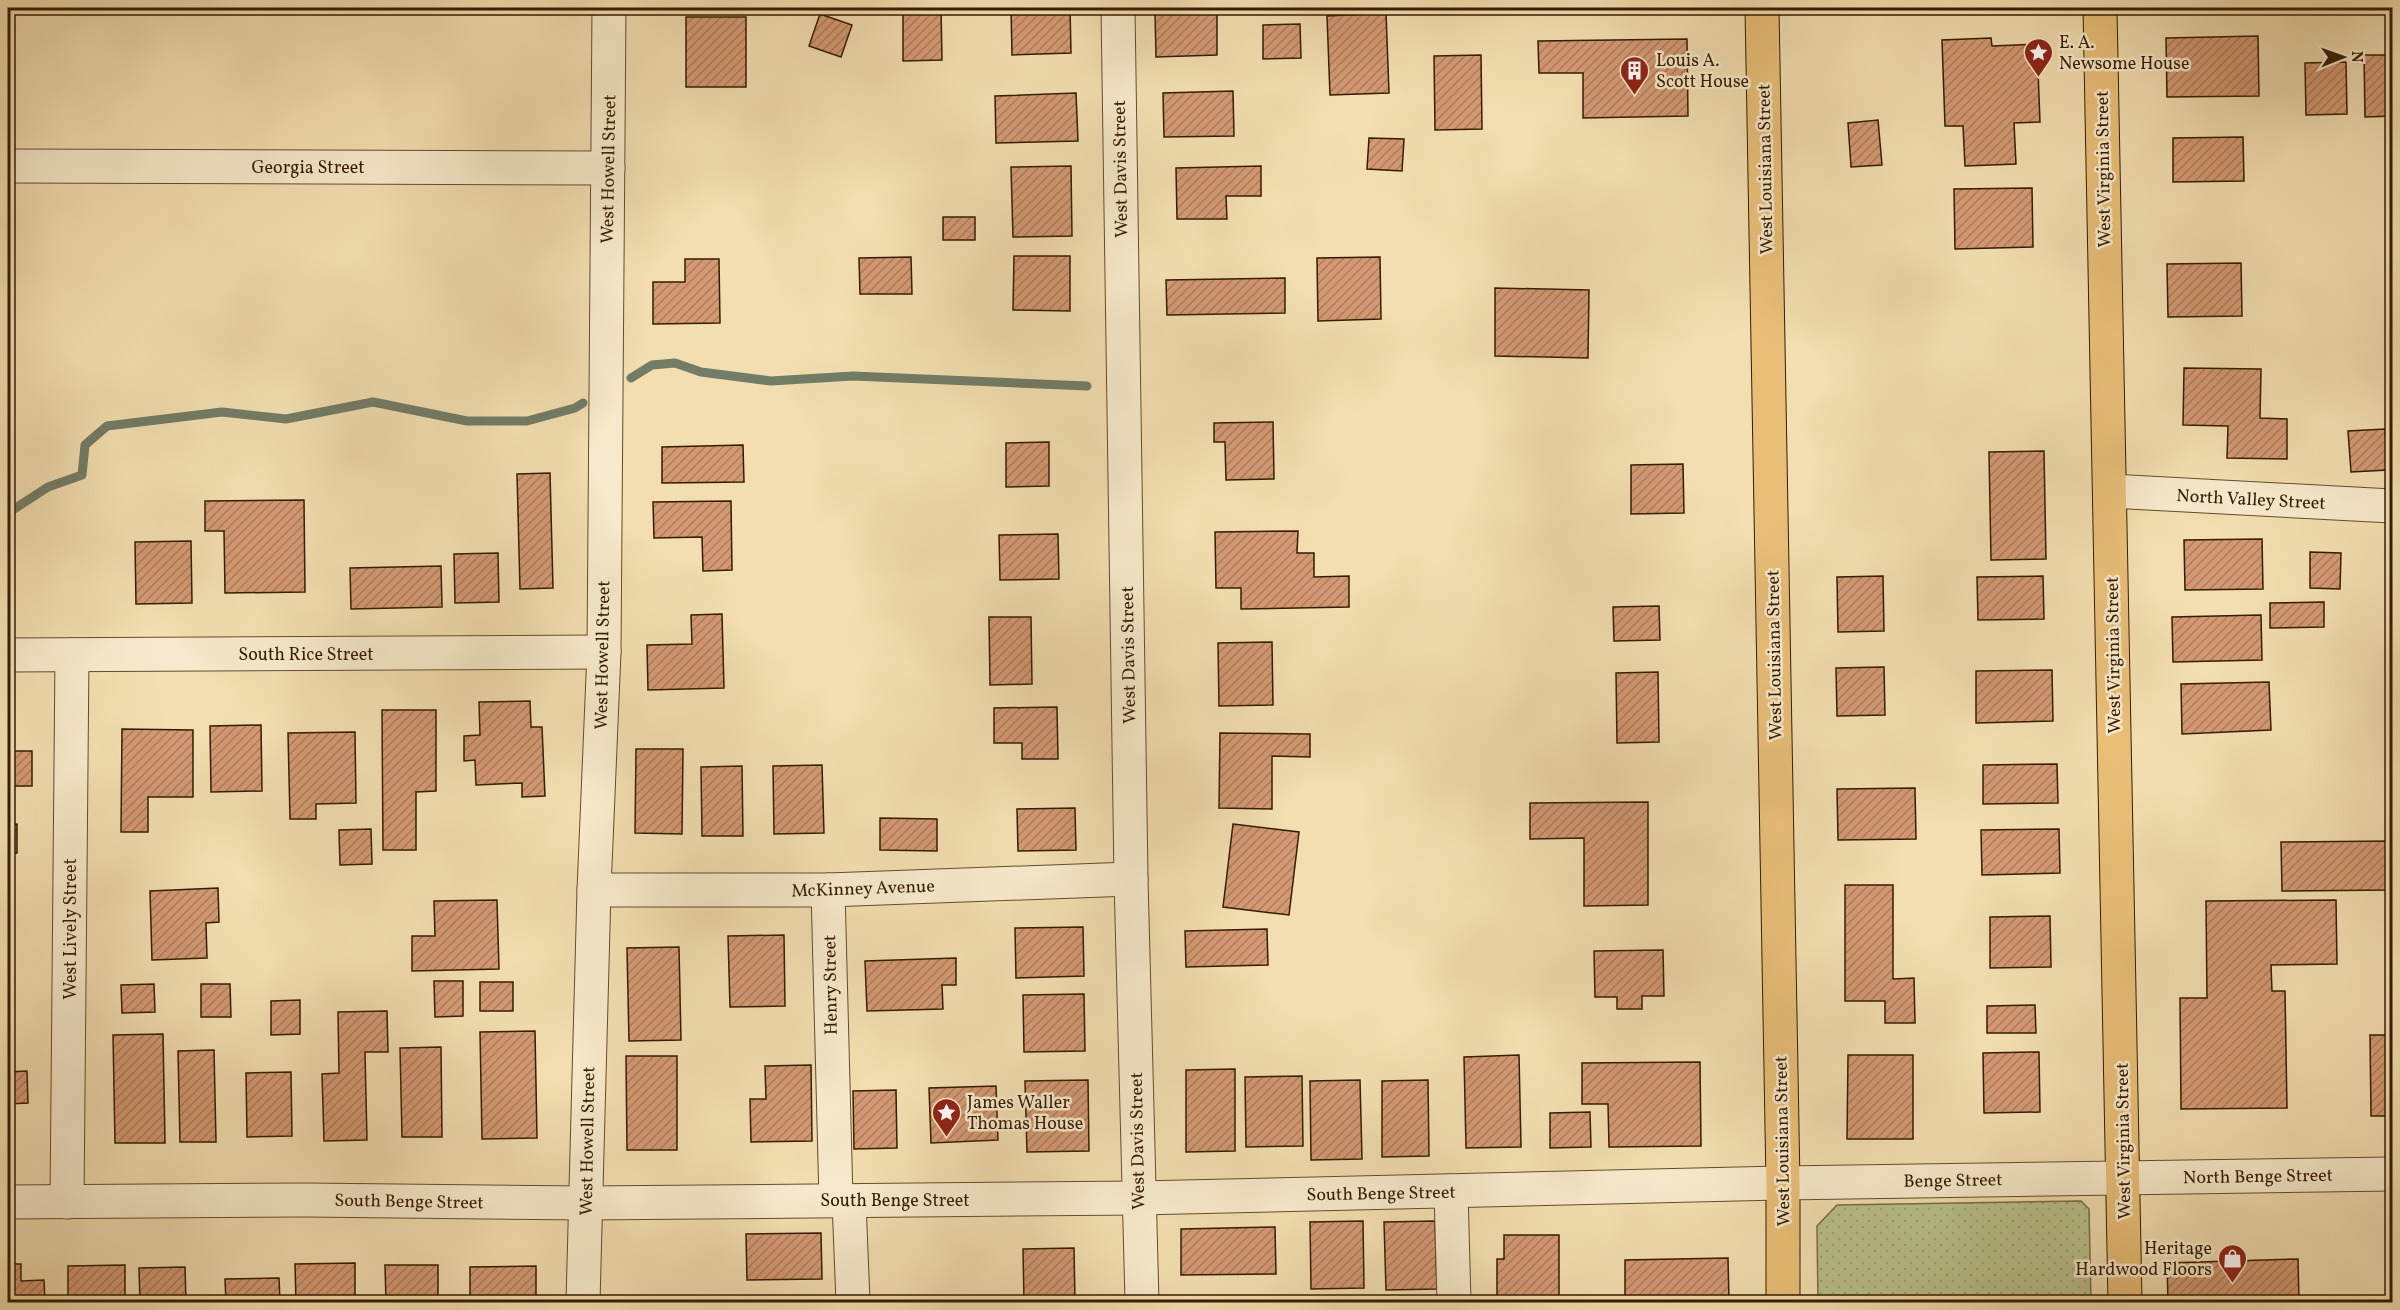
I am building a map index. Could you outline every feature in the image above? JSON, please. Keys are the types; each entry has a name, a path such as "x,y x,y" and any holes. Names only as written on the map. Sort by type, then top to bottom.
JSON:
{"main road":[{"name":"West Louisiana Street","path":"1762,8 1783,1183 1783,1302"},
{"name":"West Virginia Street","path":"2100,8 2125,1302"}],"street":[{"name":"West Howell Street","path":"583,1302 594,890 604,652 609,8"},
{"name":"West Davis Street","path":"1118,8 1131,879 1142,1302"},
{"name":"Georgia Street","path":"8,166 608,168"},
{"name":"North Valley Street","path":"2110,491 2392,506"},
{"name":"South Rice Street","path":"8,655 604,652"},
{"name":"West Lively Street","path":"68,1202 72,655"},
{"name":"McKinney Avenue","path":"594,890 828,890 1131,879"},
{"name":"Henry Street","path":"828,890 832,1080 842,1200"},
{"name":"North Benge Street","path":"2124,1177 2392,1174"},
{"name":"Benge Street","path":"1783,1183 2124,1177"},
{"name":"South Benge Street","path":"8,1202 307,1200 586,1203 1138,1198 1783,1183"},
{"path":"1451,1191 1454,1302"},
{"path":"842,1200 853,1302"}],"green space":[{"path":"2081,1201 2089,1209 2091,1302 1818,1302 1817,1226 1837,1205"}],"building":[{"path":"903,8 941,8 942,60 903,61"},
{"path":"1011,8 1070,8 1071,53 1012,55"},
{"path":"1217,11 1217,55 1156,57 1155,12"},
{"path":"1386,13 1389,93 1330,95 1327,16"},
{"path":"820,14 852,25 841,57 809,46"},
{"path":"686,17 746,17 746,87 686,87"},
{"path":"1300,24 1301,58 1263,59 1263,25"},
{"path":"2258,36 2259,96 2167,97 2166,38"},
{"path":"1991,38 1992,46 2037,44 2040,122 2014,123 2016,164 1965,166 1963,126 1945,126 1942,40"},
{"name":"Louis A. Scott House","path":"1687,39 1688,116 1583,118 1583,73 1539,73 1538,41"},
{"path":"1481,55 1482,129 1435,130 1434,56"},
{"path":"2364,55 2392,55 2392,116 2365,117"},
{"path":"2346,62 2347,114 2306,115 2305,63"},
{"path":"1233,91 1234,136 1164,137 1163,93"},
{"path":"1076,93 1078,141 996,143 995,96"},
{"path":"1878,120 1882,165 1851,167 1848,123"},
{"path":"2243,137 2244,181 2173,182 2173,138"},
{"path":"1369,138 1404,139 1402,171 1367,169"},
{"path":"1071,166 1072,236 1013,237 1011,167"},
{"path":"1261,166 1261,196 1226,196 1227,219 1177,219 1176,168"},
{"path":"2032,188 2033,247 1955,249 1954,189"},
{"path":"943,217 975,217 975,240 943,240"},
{"path":"1014,256 1070,256 1070,311 1013,310"},
{"path":"911,257 912,294 860,294 859,258"},
{"path":"1380,257 1381,319 1318,321 1317,258"},
{"path":"685,259 719,259 720,323 653,324 653,282 685,282"},
{"path":"2241,263 2242,316 2168,317 2167,264"},
{"path":"1285,278 1285,313 1167,315 1166,280"},
{"path":"1495,288 1589,290 1588,358 1495,356"},
{"path":"2184,368 2261,369 2260,418 2287,419 2287,459 2227,458 2228,426 2183,425"},
{"path":"1273,422 1274,479 1226,480 1225,442 1214,442 1214,423"},
{"path":"2385,429 2388,470 2351,472 2348,431"},
{"path":"1049,442 1049,486 1006,487 1006,443"},
{"path":"743,445 744,482 662,483 662,447"},
{"path":"2044,451 2046,559 1991,560 1989,452"},
{"path":"1683,464 1684,513 1631,514 1631,465"},
{"path":"550,473 553,588 520,589 517,474"},
{"path":"304,500 305,592 225,593 224,531 205,531 205,501"},
{"path":"731,501 732,570 703,571 702,537 654,538 653,502"},
{"path":"1298,531 1297,553 1314,553 1314,577 1349,576 1349,607 1241,609 1241,588 1216,588 1215,532"},
{"path":"1058,534 1059,579 1000,580 999,535"},
{"path":"2262,539 2263,589 2185,590 2184,540"},
{"path":"191,541 192,603 136,604 135,542"},
{"path":"2310,552 2341,553 2340,589 2310,588"},
{"path":"498,553 499,602 455,603 454,554"},
{"path":"441,566 442,607 351,609 350,568"},
{"path":"1883,576 1884,631 1838,632 1837,577"},
{"path":"2043,576 2044,619 1978,620 1977,577"},
{"path":"2324,602 2324,627 2270,628 2270,603"},
{"path":"1659,606 1660,640 1614,641 1613,607"},
{"path":"722,614 724,688 648,690 647,645 692,644 691,615"},
{"path":"2261,615 2262,660 2173,662 2172,617"},
{"path":"989,617 1031,617 1032,684 990,685"},
{"path":"1272,642 1273,705 1219,706 1218,643"},
{"path":"1884,667 1885,715 1837,716 1836,668"},
{"path":"2052,670 2053,721 1976,723 1976,671"},
{"path":"1658,672 1659,742 1617,743 1616,673"},
{"path":"2269,682 2271,730 2182,734 2181,684"},
{"path":"8,695 10,695 10,730 8,730"},
{"path":"530,701 531,727 542,727 545,796 522,797 522,783 476,785 475,760 464,761 464,736 480,735 479,702"},
{"path":"1057,707 1058,759 1022,759 1022,743 994,743 994,708"},
{"path":"382,710 436,710 436,791 416,792 416,850 383,850"},
{"path":"261,725 262,791 211,792 210,726"},
{"path":"122,729 193,730 193,797 148,797 148,832 121,832"},
{"path":"355,732 356,803 316,804 316,819 290,819 288,733"},
{"path":"1220,733 1310,734 1310,757 1272,756 1272,809 1219,808"},
{"path":"636,749 683,749 682,834 635,833"},
{"path":"8,751 32,751 32,786 8,786"},
{"path":"2057,764 2058,803 1983,804 1983,765"},
{"path":"822,765 824,833 774,834 773,766"},
{"path":"742,766 743,836 702,836 701,767"},
{"path":"1915,788 1916,839 1838,840 1837,789"},
{"path":"1648,802 1648,905 1584,906 1584,838 1530,839 1530,803"},
{"path":"1075,808 1076,850 1018,851 1017,809"},
{"path":"880,818 937,819 937,851 880,850"},
{"path":"17,824 17,853 8,853 8,825"},
{"path":"1233,824 1299,832 1289,915 1223,907"},
{"path":"371,829 372,864 340,865 339,830"},
{"path":"2059,829 2060,873 1982,875 1981,830"},
{"path":"2392,841 2392,890 2282,891 2281,842"},
{"path":"1845,885 1893,885 1893,979 1914,978 1915,1023 1885,1023 1885,1001 1845,1001"},
{"path":"218,888 219,922 206,923 207,958 152,960 150,891"},
{"path":"497,900 499,969 412,971 412,936 435,936 434,901"},
{"path":"2336,900 2337,964 2271,965 2272,991 2285,991 2287,1108 2181,1109 2180,998 2207,998 2206,901"},
{"path":"2050,916 2051,967 1990,968 1990,917"},
{"path":"1083,927 1084,976 1016,978 1015,928"},
{"path":"1267,929 1268,965 1186,967 1185,931"},
{"path":"784,935 785,1006 730,1007 728,936"},
{"path":"679,947 681,1040 629,1041 627,948"},
{"path":"1663,950 1664,996 1642,996 1642,1009 1617,1009 1617,997 1595,997 1594,951"},
{"path":"956,958 956,985 942,985 943,1009 867,1011 865,961"},
{"path":"434,981 463,981 463,1016 435,1017"},
{"path":"480,982 513,982 513,1011 480,1011"},
{"path":"154,984 155,1012 122,1013 121,985"},
{"path":"201,984 230,984 231,1017 201,1017"},
{"path":"1084,994 1085,1051 1024,1052 1023,995"},
{"path":"300,1000 300,1034 271,1035 271,1001"},
{"path":"2035,1005 2036,1033 1987,1033 1987,1006"},
{"path":"387,1011 388,1052 365,1052 367,1140 324,1141 322,1074 339,1073 338,1012"},
{"path":"535,1031 537,1138 482,1139 480,1032"},
{"path":"163,1034 165,1143 115,1143 113,1035"},
{"path":"2370,1035 2392,1035 2392,1116 2371,1116"},
{"path":"441,1047 442,1137 402,1137 400,1048"},
{"path":"214,1050 216,1142 180,1142 178,1051"},
{"path":"2039,1052 2040,1112 1984,1113 1983,1053"},
{"path":"1519,1055 1521,1147 1466,1148 1464,1057"},
{"path":"1848,1055 1913,1055 1913,1139 1847,1139"},
{"path":"626,1056 677,1056 677,1150 627,1150"},
{"path":"1700,1062 1701,1146 1609,1147 1608,1104 1582,1104 1582,1063"},
{"path":"811,1065 812,1141 751,1142 750,1099 766,1099 765,1066"},
{"path":"1235,1069 1235,1151 1186,1152 1186,1070"},
{"path":"27,1071 28,1103 8,1104 8,1072"},
{"path":"291,1072 292,1136 247,1137 246,1073"},
{"path":"1302,1076 1303,1146 1246,1147 1245,1077"},
{"path":"1088,1080 1089,1151 1027,1152 1025,1081"},
{"path":"1360,1080 1362,1159 1311,1160 1310,1081"},
{"path":"1428,1080 1429,1156 1382,1157 1382,1081"},
{"path":"996,1086 998,1140 931,1143 929,1088"},
{"path":"896,1090 897,1148 854,1149 853,1091"},
{"path":"1590,1112 1591,1147 1550,1148 1550,1113"},
{"path":"1363,1221 1364,1288 1311,1289 1310,1222"},
{"path":"1435,1221 1437,1289 1386,1290 1384,1222"},
{"path":"1275,1227 1276,1274 1181,1275 1181,1229"},
{"path":"821,1233 822,1279 747,1280 746,1234"},
{"path":"1504,1235 1559,1235 1559,1302 1497,1302 1497,1259 1504,1259"},
{"path":"1074,1248 1075,1302 1024,1302 1023,1249"},
{"path":"1728,1258 1729,1302 1625,1302 1625,1260"},
{"name":"Heritage Hardwood Floors","path":"2298,1259 2299,1302 2168,1302 2167,1263"},
{"path":"355,1263 355,1302 296,1302 295,1264"},
{"path":"8,1264 21,1264 21,1281 44,1280 45,1302 8,1302"},
{"path":"125,1265 125,1302 68,1302 68,1266"},
{"path":"385,1265 438,1265 438,1302 386,1302"},
{"path":"536,1266 536,1302 470,1302 470,1267"},
{"path":"185,1267 186,1302 140,1302 139,1268"},
{"path":"279,1278 280,1302 226,1302 225,1279"},
{"path":"822,1301 822,1302 736,1302"}],"waterway":[{"path":"631,378 652,365 675,363 701,372 771,381 853,376 1087,386"},
{"path":"8,513 48,487 82,475 85,445 107,426 222,412 286,419 373,402 467,421 527,421 575,408 583,403"}],"place":[{"name":"E. A. Newsome House","path":"2038,78"},
{"name":"Louis A. Scott House","path":"1635,96"},
{"name":"James Waller Thomas House","path":"946,1138"},
{"name":"Heritage Hardwood Floors","path":"2233,1284"}]}
